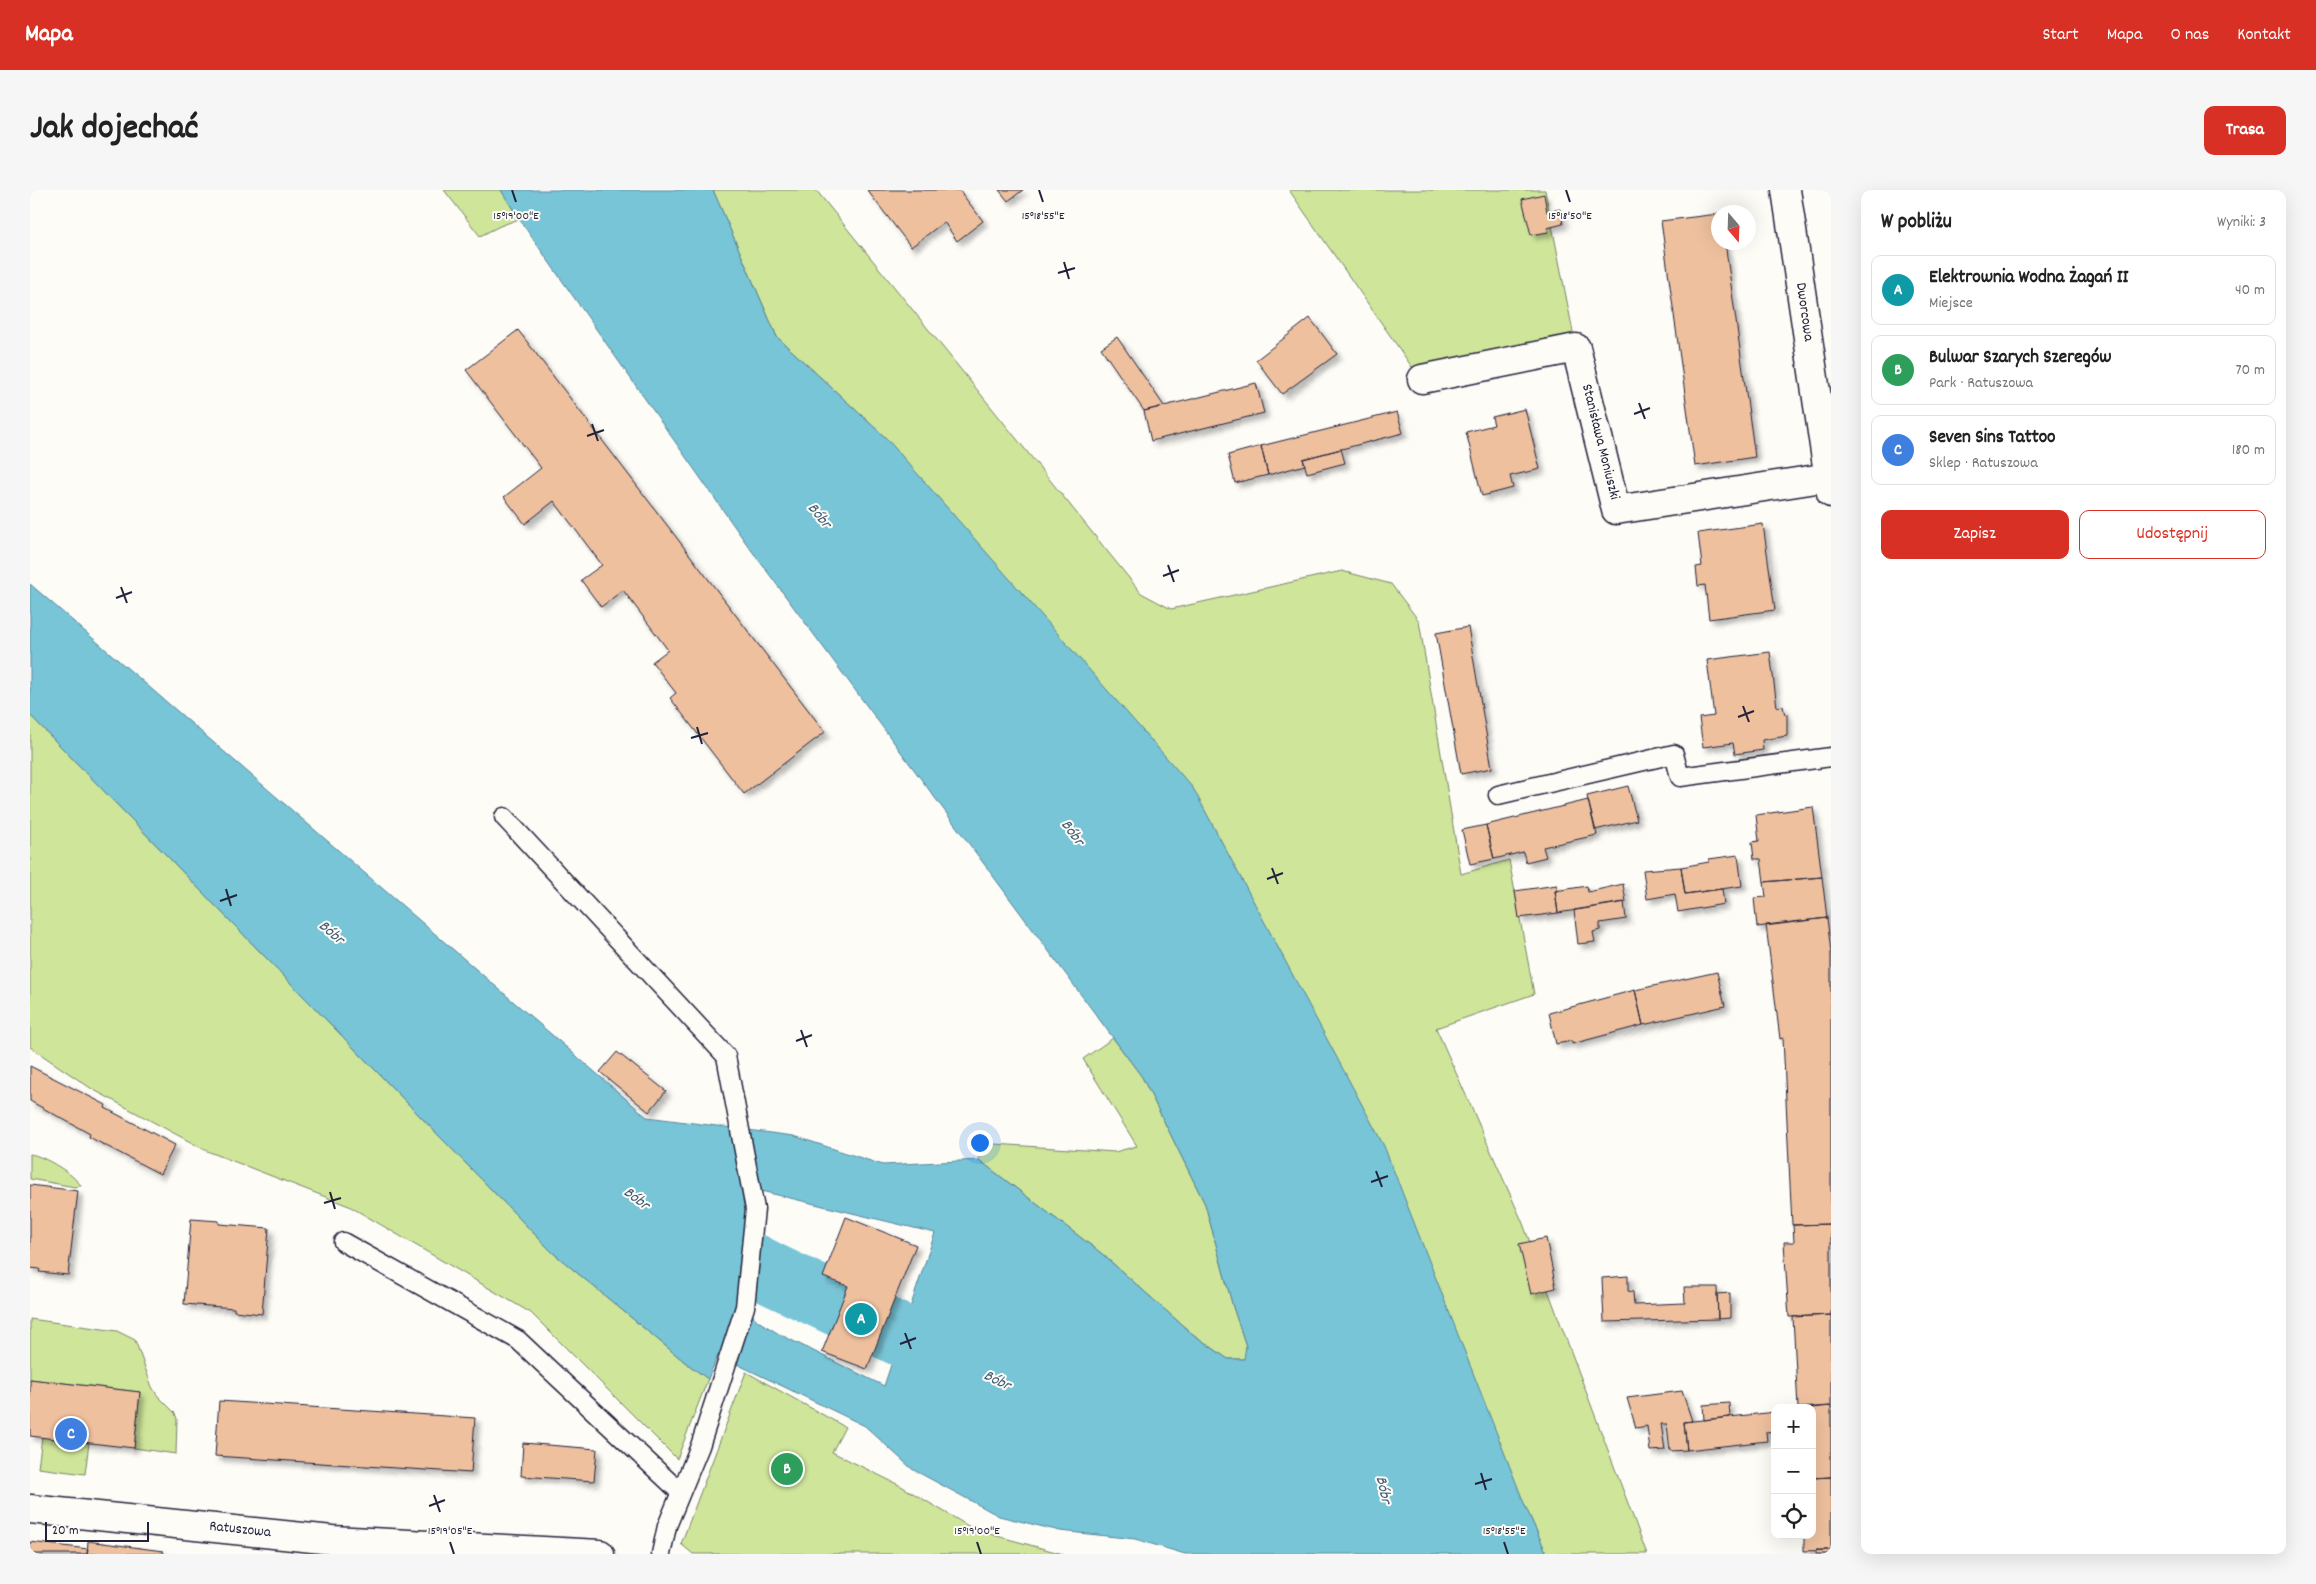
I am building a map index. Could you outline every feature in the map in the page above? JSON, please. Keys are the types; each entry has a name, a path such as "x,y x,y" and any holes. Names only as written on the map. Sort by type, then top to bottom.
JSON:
{"street":[{"name":"Dworcowa","path":"1786,190 1830,485"},
{"name":"Stanisława Moniuszki","path":"1422,379 1576,348 1616,510 1830,485"},
{"name":"Ratuszowa","path":"30,1509 332,1547 600,1554"}],"lane":[{"path":"1498,795 1674,754 1680,777 1831,757"},
{"path":"504,817 726,1056 755,1209 745,1307 700,1446 667,1526 661,1554"},
{"path":"343,1242 518,1340 680,1492"}],"green space":[{"path":"444,190 501,190 519,219 480,236"},
{"path":"713,190 816,190 1141,593 1171,609 1342,571 1391,584 1419,621 1461,874 1509,860 1534,994 1436,1028 1522,1221 1647,1554 1547,1554 1526,1508 887,439 777,337"},
{"path":"1289,190 1545,190 1576,347 1421,380"},
{"path":"30,715 552,1252 708,1379 677,1459 531,1313 349,1206 207,1151 92,1089 30,1047"},
{"path":"1113,1038 1142,1077 1205,1204 1233,1307 1246,1346 1245,1359 1228,1359 1190,1332 1101,1253 979,1160 979,1143 1115,1152 1137,1146 1083,1059"},
{"path":"30,1154 58,1166 72,1176 81,1186 75,1187 30,1179"},
{"path":"30,1319 117,1331 135,1340 152,1387 157,1395 175,1413 177,1419 176,1454 134,1448 140,1392 30,1379"},
{"path":"746,1372 845,1427 832,1452 901,1486 975,1530 1063,1554 693,1554 681,1544"},
{"path":"42,1437 89,1443 85,1474 38,1468"}],"water":[{"path":"501,190 713,190 777,337 887,439 1193,788 1384,1146 1526,1508 1547,1554 1185,1554 1135,1539 1060,1531 999,1516 912,1469 865,1426 718,1355 708,1379 552,1252 30,715 30,584 647,1117 794,1136 883,1165 979,1160 1101,1253 1190,1332 1228,1359 1244,1359 1246,1346 1233,1307 1205,1204 1142,1077 746,543 519,219","holes":["761,1191 935,1233 884,1386 779,1334 758,1321 745,1307"]}],"building":[{"path":"867,190 959,190 983,221 957,241 944,222 911,247"},
{"path":"999,190 1023,190 1008,201"},
{"path":"1544,194 1547,212 1560,209 1563,224 1547,228 1548,232 1531,235 1522,199"},
{"path":"1711,215 1711,250 1726,250 1755,457 1695,466 1661,221"},
{"path":"1310,318 1337,354 1282,394 1256,360"},
{"path":"518,330 825,732 744,794 670,698 676,693 652,662 668,650 623,590 601,607 581,580 602,565 554,501 525,524 504,497 541,468 466,370"},
{"path":"1117,337 1164,406 1144,411 1101,348"},
{"path":"1256,383 1264,413 1151,441 1144,411"},
{"path":"1525,409 1540,469 1510,476 1513,488 1482,496 1466,432 1494,425 1492,417"},
{"path":"1397,412 1403,433 1303,459 1305,465 1268,475 1261,446"},
{"path":"1261,446 1268,475 1235,483 1228,455"},
{"path":"1341,449 1345,463 1307,473 1303,459"},
{"path":"1763,524 1775,610 1709,619 1705,585 1698,586 1696,567 1702,566 1698,533"},
{"path":"1468,627 1492,768 1461,774 1436,633"},
{"path":"1770,652 1777,707 1783,706 1785,715 1787,714 1787,736 1762,740 1763,750 1735,754 1733,743 1703,747 1699,718 1714,716 1707,660"},
{"path":"1628,786 1637,820 1595,830 1587,796"},
{"path":"1588,800 1597,835 1543,847 1546,857 1526,862 1523,852 1494,859 1486,825"},
{"path":"1813,807 1822,877 1764,882 1761,859 1754,859 1752,842 1759,841 1756,815"},
{"path":"1486,825 1494,859 1470,864 1462,830"},
{"path":"1738,855 1742,886 1685,894 1681,867 1709,862 1709,859"},
{"path":"1681,867 1685,894 1722,889 1724,904 1678,912 1675,894 1647,899 1643,870"},
{"path":"1822,877 1827,918 1757,927 1754,898 1766,897 1764,882"},
{"path":"1623,884 1626,902 1558,913 1555,891 1587,886 1588,892"},
{"path":"1557,885 1557,891 1555,891 1558,913 1519,918 1515,891"},
{"path":"1624,902 1626,919 1600,923 1600,930 1593,932 1595,942 1578,944 1574,910"},
{"path":"1827,918 1831,952 1831,1224 1792,1225 1783,1038 1780,1039 1766,925"},
{"path":"1717,972 1725,1006 1643,1025 1635,990"},
{"path":"1635,990 1643,1025 1572,1044 1572,1041 1556,1044 1549,1013"},
{"path":"617,1052 666,1091 649,1112 600,1072"},
{"path":"30,1066 106,1105 105,1108 175,1145 160,1174 89,1137 90,1134 30,1101"},
{"path":"30,1185 78,1191 68,1275 39,1272 40,1269 30,1268"},
{"path":"846,1217 916,1245 867,1369 822,1352 848,1286 823,1277"},
{"path":"191,1219 219,1221 219,1224 269,1228 262,1314 234,1311 234,1308 184,1304"},
{"path":"1831,1224 1831,1315 1789,1317 1784,1242 1794,1242 1793,1225"},
{"path":"1546,1238 1556,1288 1531,1294 1519,1244"},
{"path":"1628,1276 1628,1291 1633,1292 1634,1305 1685,1303 1684,1287 1717,1287 1718,1319 1604,1322 1602,1278"},
{"path":"1730,1293 1730,1318 1718,1319 1717,1294"},
{"path":"1831,1315 1831,1406 1816,1407 1816,1404 1798,1404 1793,1317"},
{"path":"30,1379 140,1392 134,1448 30,1436"},
{"path":"1682,1391 1692,1421 1684,1422 1687,1450 1670,1451 1667,1424 1661,1424 1665,1450 1650,1451 1647,1426 1636,1428 1627,1398"},
{"path":"219,1401 475,1418 471,1473 215,1456"},
{"path":"1729,1403 1730,1417 1704,1420 1703,1405"},
{"path":"1831,1406 1831,1477 1816,1478 1816,1408"},
{"path":"1771,1412 1771,1431 1766,1432 1767,1441 1687,1450 1684,1422"},
{"path":"523,1443 597,1449 594,1481 521,1476"},
{"path":"1831,1477 1831,1550 1804,1551 1804,1539 1816,1539 1816,1478"},
{"path":"88,1541 163,1551 164,1554 87,1554"},
{"path":"30,1542 88,1549 87,1554 30,1554"},
{"path":"1816,1550 1831,1550 1831,1554 1816,1554"}],"waterway":[{"name":"Bóbr","path":"682,1227 774,1275 978,1372"}],"place":[{"name":"Elektrownia Wodna Żagań II","path":"861,1319"},
{"name":"Seven Sins Tattoo","path":"71,1434"},
{"name":"Bulwar Szarych Szeregów","path":"787,1469"}]}
